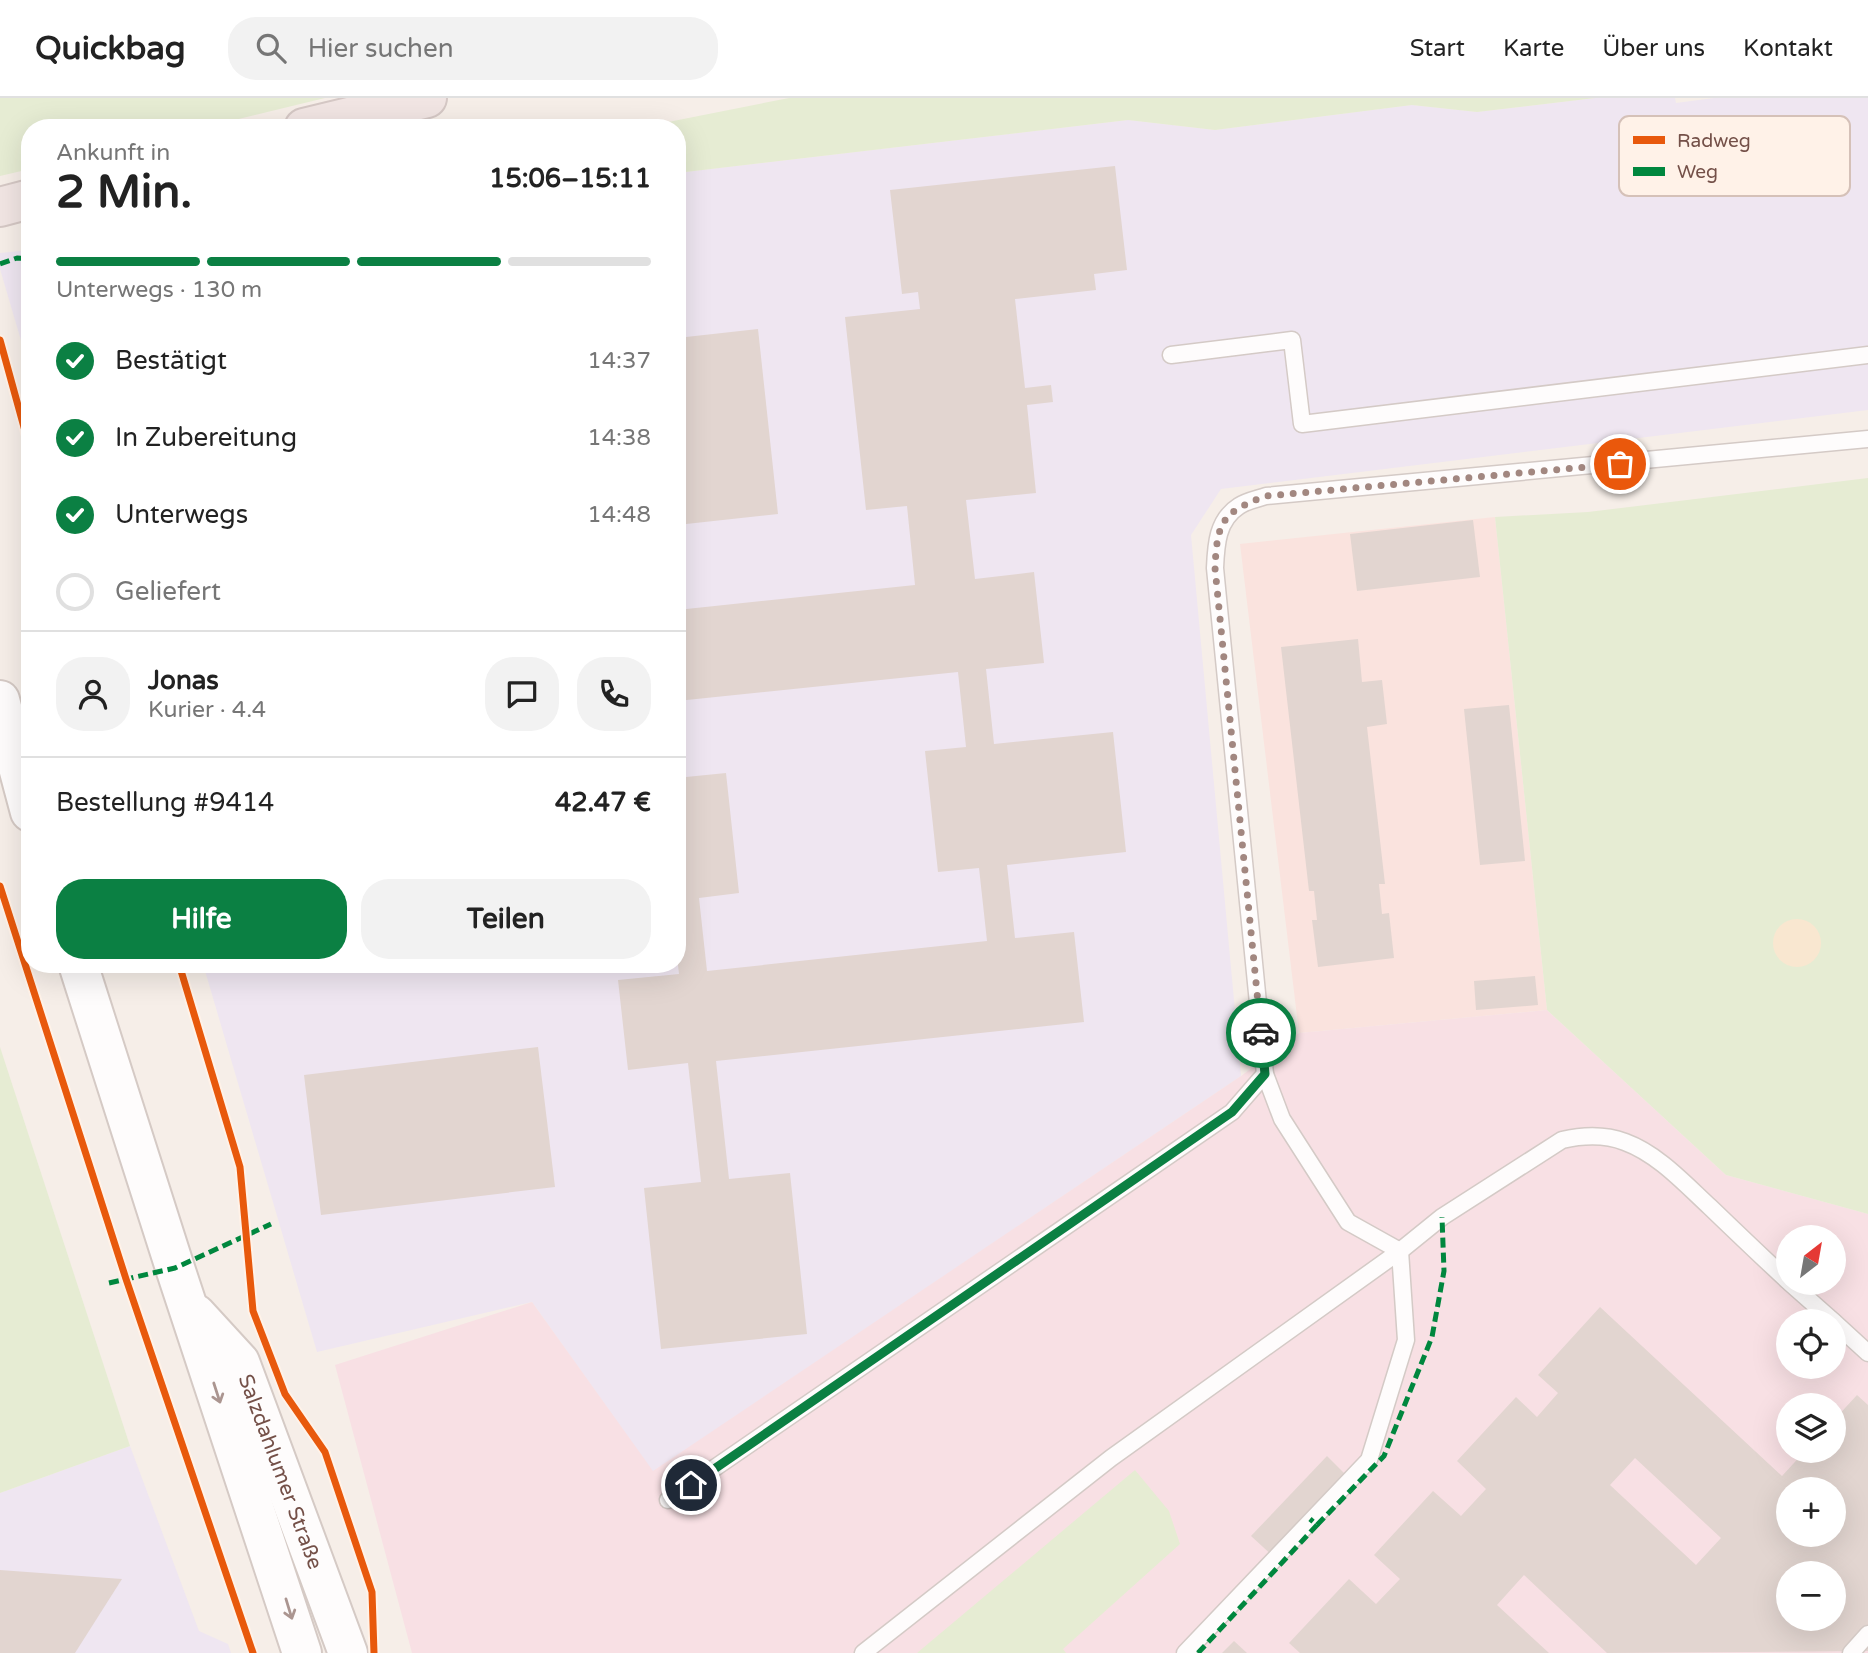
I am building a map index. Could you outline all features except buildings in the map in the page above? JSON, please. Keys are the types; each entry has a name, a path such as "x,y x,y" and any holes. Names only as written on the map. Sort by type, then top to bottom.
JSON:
{"highway":[{"path":"341,119 427,98"},
{"path":"0,207 21,201"}],"main road":[{"path":"0,700 21,778"},
{"name":"Salzdahlumer Straße","path":"81,973 302,1653"},
{"name":"Salzdahlumer Straße","path":"188,1305 240,1362 348,1653"}],"lane":[{"path":"1171,355 1292,340 1302,424 1868,355"},
{"path":"1400,1251 1348,1222 1282,1119 1265,1074 1215,568 1216,540 1223,523 1238,506 1266,496 1868,439"},
{"path":"668,1500 1232,1112 1265,1074"},
{"path":"863,1653 1111,1458 1400,1251 1441,1217 1562,1140 1605,1136 1627,1142 1684,1182 1776,1270"},
{"path":"1185,1653 1369,1460 1406,1340 1400,1251"},
{"path":"1803,1295 1819,1309"},
{"path":"1846,1334 1868,1353"},
{"path":"1851,1653 1868,1634"}],"shaded area":[{"path":"1595,98 1675,98 1676,103 1714,98 1868,98 1868,410 1221,489 1191,535 1241,1076 653,1472 532,1302 317,1352 206,973 686,973 686,172 1128,120 1215,130 1412,105 1477,112"},
{"path":"21,251 21,340 0,269 0,253"},
{"path":"1495,517 1547,1010 1299,1033 1240,544"},
{"path":"1547,1010 1726,1175 1868,1214 1868,1653 412,1653 335,1365 532,1302 653,1471 1241,1076 1299,1033"},
{"path":"130,1446 199,1631 228,1644 231,1653 0,1653 0,1493"}],"green space":[{"path":"0,98 325,98 239,119 21,119 21,171 0,176"},
{"path":"789,98 1595,98 1477,112 1412,105 1215,130 1128,120 686,172 686,119 683,119"},
{"path":"1868,478 1868,1214 1726,1175 1547,1010 1495,517 1588,512"},
{"path":"0,1047 130,1446 0,1493"},
{"path":"1135,1470 1169,1511 1180,1544 1063,1649 1066,1653 917,1653"}],"sand":[{"path":"1797,919 1814,926 1821,943 1814,960 1797,967 1780,960 1773,943 1780,926"}],"marked path":[{"path":"0,264 21,258"},
{"path":"1317,1525 1384,1456 1432,1337 1444,1271 1442,1217"},
{"path":"109,1283 175,1268 271,1224"},
{"path":"1198,1653 1317,1525 1310,1519"}],"cycle path":[{"path":"0,340 21,416"},
{"path":"0,886 21,952"},
{"path":"28,973 126,1279 253,1653"},
{"path":"182,973 240,1167 253,1311 285,1394 325,1452 372,1592 374,1653"}],"way so far":[{"path":"1261,1033 1215,568 1216,540 1223,523 1238,506 1266,496 1620,464"}],"route":[{"path":"691,1485 1232,1112 1265,1074 1261,1033"}]}
